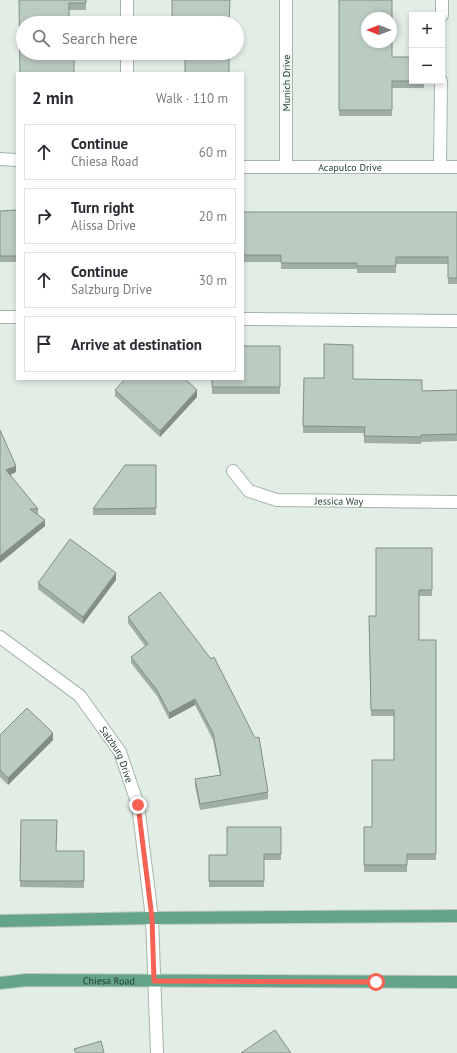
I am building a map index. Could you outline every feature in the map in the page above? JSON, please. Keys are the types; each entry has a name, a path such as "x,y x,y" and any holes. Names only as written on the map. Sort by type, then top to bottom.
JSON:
{"main road":[{"path":"0,921 152,918 457,916"},
{"name":"Chiesa Road","path":"0,983 26,980 457,982"}],"street":[{"path":"127,0 127,16"},
{"name":"Munich Drive","path":"286,0 286,166"},
{"path":"442,0 442,12"},
{"path":"127,60 127,72"},
{"path":"440,167 441,84"},
{"path":"0,159 16,160"},
{"name":"Acapulco Drive","path":"244,167 457,167"},
{"path":"0,317 16,318"},
{"path":"244,319 457,321"},
{"name":"Jessica Way","path":"233,471 249,491 277,500 457,502"},
{"name":"Salzburg Drive","path":"0,637 80,696 120,752 138,805 152,918 158,1053"}],"building":[{"path":"19,0 86,0 86,3 69,3 69,16 19,16"},
{"path":"172,0 230,0 229,16 172,16"},
{"path":"339,0 392,0 392,12 361,12 361,48 392,48 392,57 409,57 409,81 392,81 392,110 339,110"},
{"path":"20,60 74,60 74,72 20,72"},
{"path":"185,60 229,60 229,72 185,72"},
{"path":"16,210 16,256 0,256 0,211"},
{"path":"244,212 457,212 457,278 448,278 448,257 396,257 396,266 357,266 357,263 281,263 281,255 244,255"},
{"path":"324,344 353,345 353,379 422,380 422,391 457,390 457,434 421,435 421,437 364,436 365,427 303,426 304,378 324,378"},
{"path":"244,346 280,346 280,387 212,387 212,380 244,380"},
{"path":"124,380 186,380 197,390 160,431 115,390"},
{"path":"0,430 16,466 6,470 38,509 30,509 45,520 0,556"},
{"path":"125,465 156,465 156,508 93,509"},
{"path":"70,539 116,573 83,617 38,583"},
{"path":"376,548 432,548 432,590 419,590 419,640 436,640 436,854 407,854 407,865 364,865 364,827 372,827 372,760 394,760 394,710 371,710 369,616 376,616"},
{"path":"160,592 211,659 214,657 255,738 259,737 268,792 200,804 195,779 221,775 213,733 195,699 169,713 157,690 131,657 148,644 128,617"},
{"path":"27,708 53,733 8,778 0,770 0,735"},
{"path":"21,820 57,820 56,851 84,851 84,881 20,881"},
{"path":"227,827 281,827 281,854 264,854 264,881 209,881 209,855 227,855"},
{"path":"275,1030 291,1053 241,1053"},
{"path":"101,1041 104,1053 76,1053 74,1049"}],"route":[{"path":"138,805 152,918 154,981 376,982"}]}
